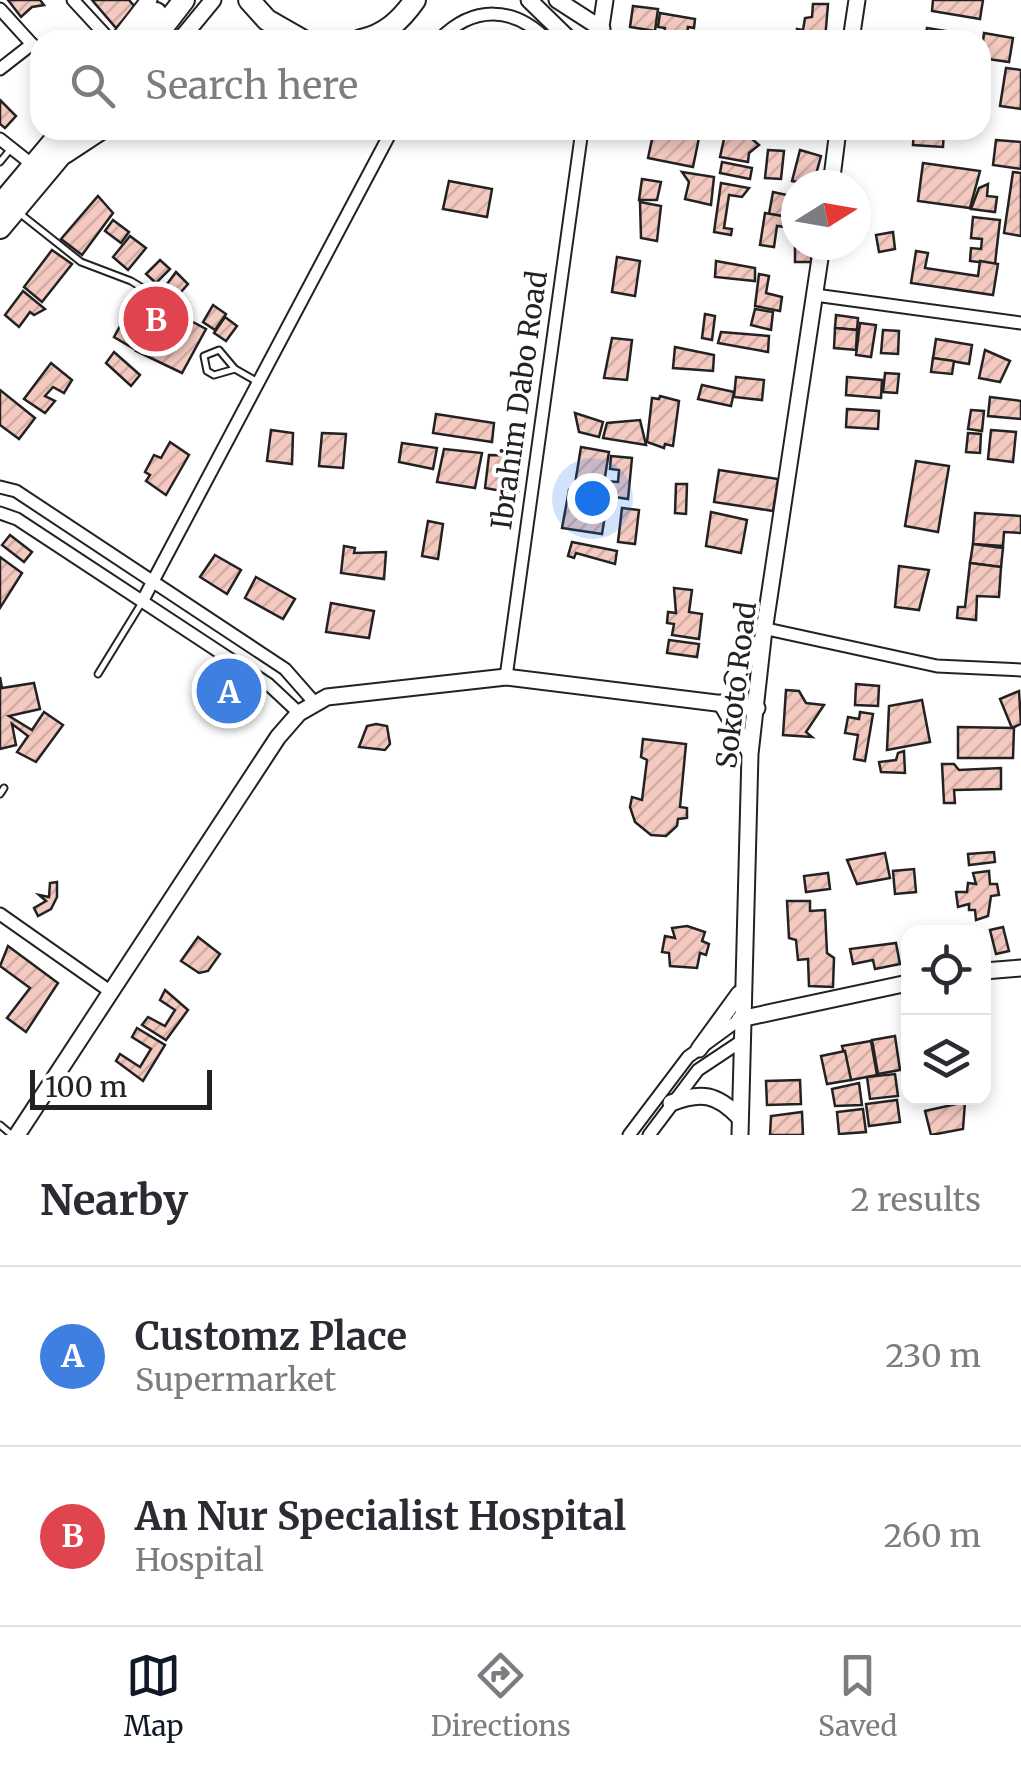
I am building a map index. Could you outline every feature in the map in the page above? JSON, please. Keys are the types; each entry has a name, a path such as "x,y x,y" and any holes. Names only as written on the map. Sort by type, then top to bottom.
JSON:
{"highway":[{"path":"144,30 167,0"},
{"path":"161,30 184,0"},
{"path":"249,0 267,20 284,30"},
{"path":"384,30 409,9"},
{"path":"0,228 34,166 55,140"},
{"path":"8,208 74,140"}],"street":[{"path":"74,0 104,30"},
{"path":"123,30 149,0"},
{"path":"188,30 213,0"},
{"path":"557,0 596,30"},
{"path":"852,30 857,0"},
{"path":"532,3 560,30"},
{"path":"600,3 601,30"},
{"path":"0,8 30,42"},
{"path":"453,30 471,17 491,12 523,19 536,30"},
{"path":"0,69 30,52"},
{"path":"0,138 34,166"},
{"path":"58,160 89,140"},
{"path":"144,600 387,140"},
{"name":"Ibrahim Dabo Road","path":"506,677 581,140"},
{"path":"833,170 837,140"},
{"name":"Sokoto Road","path":"740,1135 740,1019 750,754 820,260"},
{"path":"815,295 1021,322"},
{"path":"0,487 16,491 285,669 314,702"},
{"path":"0,514 17,519 144,600 268,684 299,713"},
{"path":"733,679 765,633 937,666 1021,670"},
{"path":"15,1135 278,736 314,702 506,677 757,708"},
{"path":"721,704 735,720 750,754"},
{"path":"0,914 111,992"},
{"path":"991,970 1021,968"},
{"path":"699,1048 740,1019 774,1016 901,986"},
{"path":"629,1135 741,990"},
{"path":"649,1135 671,1102 706,1063 774,1016"},
{"path":"671,1102 701,1094 713,1096 740,1117"}],"lane":[{"path":"0,162 12,148"},
{"path":"8,208 80,262 132,281 162,300"},
{"path":"235,368 214,376 207,371 204,356 218,350 235,368 259,383"},
{"path":"98,674 144,600"},
{"path":"0,1125 15,1135"}],"building":[{"path":"8,0 40,0 44,5 32,7 21,17"},
{"path":"92,0 129,0 135,7 116,28"},
{"path":"933,0 983,0 980,19 932,11"},
{"path":"813,4 828,4 826,30 803,30 805,18 812,17"},
{"path":"633,6 658,9 655,30 630,27"},
{"path":"660,13 695,19 694,28 688,30 658,27"},
{"path":"991,34 1013,38 1009,62 991,59"},
{"path":"1006,68 1021,70 1021,109 1000,106"},
{"path":"0,100 16,116 5,128 0,124"},
{"path":"652,140 699,140 693,167 648,158"},
{"path":"724,140 753,140 759,145 749,153 748,162 720,157"},
{"path":"913,140 943,140 943,147 913,145"},
{"path":"996,140 1021,142 1021,169 993,165"},
{"path":"768,150 784,151 781,179 765,178"},
{"path":"800,150 821,156 817,170 795,170"},
{"path":"722,162 752,168 750,179 720,173"},
{"path":"923,163 980,171 970,208 918,201"},
{"path":"682,172 714,177 711,205 685,199 689,182"},
{"path":"1013,172 1021,173 1021,236 1004,233"},
{"path":"642,179 661,182 657,200 639,200"},
{"path":"449,181 492,189 487,217 443,209"},
{"path":"721,183 749,188 742,197 729,195 724,228 732,229 731,235 714,232"},
{"path":"988,184 987,196 997,197 995,212 971,209 979,188"},
{"path":"773,192 781,194 781,216 769,214"},
{"path":"98,196 113,213 82,255 61,239"},
{"path":"640,202 661,206 657,241 641,238"},
{"path":"765,213 781,216 774,247 760,245"},
{"path":"973,217 1000,220 995,264 970,261 971,248 981,249 982,239 971,238"},
{"path":"113,220 129,232 121,243 105,231"},
{"path":"893,232 895,249 879,252 876,235"},
{"path":"130,236 146,248 128,270 113,257"},
{"path":"52,250 72,264 42,302 24,287"},
{"path":"916,251 928,253 925,268 978,276 980,261 998,264 993,295 911,283"},
{"path":"617,257 640,261 635,296 612,292"},
{"path":"160,260 170,269 156,283 146,274"},
{"path":"716,261 755,268 755,281 715,277"},
{"path":"176,272 188,284 173,301 170,298 176,292 171,288 165,294 162,291"},
{"path":"759,274 769,276 766,293 782,297 780,311 755,306"},
{"path":"23,291 45,309 34,315 30,312 19,327 5,315"},
{"path":"136,295 158,306 136,350 114,337 120,326 127,329 137,309 131,306"},
{"path":"161,305 206,329 182,373 136,351","holes":["165,326 177,331 169,349 157,343"]},
{"path":"213,305 226,314 215,330 203,322"},
{"path":"755,309 773,312 771,330 751,325"},
{"path":"705,314 715,316 712,340 702,338"},
{"path":"836,315 858,318 857,330 835,328"},
{"path":"225,317 237,326 226,341 214,333"},
{"path":"860,323 876,325 871,357 856,355"},
{"path":"835,328 857,330 856,350 834,348"},
{"path":"883,330 899,331 898,354 881,353"},
{"path":"721,332 769,336 768,352 718,343"},
{"path":"612,338 632,340 627,380 604,378"},
{"path":"936,339 972,345 969,364 933,358"},
{"path":"675,347 714,355 713,371 673,368"},
{"path":"985,350 1010,361 1000,382 979,378"},
{"path":"114,352 140,375 131,386 106,363"},
{"path":"933,358 954,361 952,374 931,372"},
{"path":"51,363 72,380 64,393 53,387 45,396 55,401 45,413 24,399"},
{"path":"885,373 899,374 897,393 883,392"},
{"path":"736,377 764,380 762,400 734,397"},
{"path":"847,377 882,380 881,398 846,395"},
{"path":"702,385 734,392 731,406 698,399"},
{"path":"0,390 35,418 19,439 0,425"},
{"path":"990,397 1021,401 1021,419 988,416"},
{"path":"652,398 679,401 673,446 665,444 664,448 647,442"},
{"path":"847,409 879,411 878,429 846,427"},
{"path":"971,410 984,411 982,431 968,429"},
{"path":"575,413 603,422 599,437 579,432"},
{"path":"436,414 494,423 492,442 433,433"},
{"path":"640,420 646,445 603,438 607,423"},
{"path":"271,430 293,433 292,464 267,461"},
{"path":"991,430 1016,432 1013,462 988,459"},
{"path":"322,433 346,434 343,468 319,466"},
{"path":"968,433 981,434 980,453 966,452"},
{"path":"170,442 189,455 166,495 146,481 150,475 145,472 154,455 161,458"},
{"path":"402,443 437,448 433,469 399,462"},
{"path":"581,447 609,452 602,495 574,490"},
{"path":"444,449 482,453 475,488 437,482"},
{"path":"489,455 523,456 518,494 485,488"},
{"path":"611,456 632,458 628,499 602,495 605,481 618,482 619,470 610,469"},
{"path":"916,461 949,466 938,532 905,526"},
{"path":"719,470 778,479 773,511 714,502"},
{"path":"676,484 687,484 686,514 675,513"},
{"path":"569,490 608,497 602,534 562,528"},
{"path":"622,508 639,510 635,544 618,542"},
{"path":"711,512 747,520 741,553 706,546"},
{"path":"975,513 1021,516 1021,533 1004,532 1003,546 973,544"},
{"path":"428,521 443,524 438,559 422,556"},
{"path":"10,535 32,552 24,562 2,545"},
{"path":"572,542 617,551 615,564 576,553 574,558 568,556"},
{"path":"973,544 1003,548 1001,567 970,563"},
{"path":"344,546 355,548 354,553 386,552 384,579 341,573"},
{"path":"215,555 241,570 227,594 200,577"},
{"path":"0,557 22,573 0,608"},
{"path":"970,563 1001,567 999,597 977,596 976,620 957,618 958,607 965,607"},
{"path":"899,566 929,570 919,610 895,607"},
{"path":"256,577 295,599 283,619 245,598"},
{"path":"674,588 692,590 689,612 702,614 699,639 672,635 674,624 667,623 668,612 676,613"},
{"path":"331,603 374,611 369,638 326,632"},
{"path":"669,640 699,644 697,657 667,653"},
{"path":"0,677 2,688 34,683 40,709 9,716 32,730 44,712 63,725 36,762 17,752 28,736 12,724 16,745 0,749"},
{"path":"856,684 879,686 878,706 855,705"},
{"path":"786,690 799,691 806,703 824,705 806,732 812,737 783,735"},
{"path":"1019,691 1021,724 1012,728 1000,699"},
{"path":"922,700 930,742 887,750 889,706"},
{"path":"860,712 873,714 865,761 854,759 858,735 845,733 848,717 859,719"},
{"path":"367,726 387,726 390,744 385,750 359,747"},
{"path":"958,727 1014,728 1013,758 958,758"},
{"path":"643,739 686,744 680,807 687,808 687,818 678,819 677,826 666,836 651,835 635,822 630,807 632,797 642,800 647,760 641,757"},
{"path":"904,751 905,773 881,772 879,762 896,760 898,753"},
{"path":"942,764 954,764 959,770 1001,768 1001,789 954,790 955,803 944,803"},
{"path":"994,852 995,862 969,865 968,854"},
{"path":"885,853 890,878 857,884 847,860"},
{"path":"914,869 916,892 895,894 893,871"},
{"path":"989,871 990,884 997,884 999,895 991,896 988,916 976,920 975,910 969,910 969,904 958,907 956,892 967,892 968,883 976,884 973,873"},
{"path":"828,873 830,889 806,892 804,876"},
{"path":"57,882 57,897 51,909 38,916 34,908 46,901 39,895 49,897 50,883"},
{"path":"787,901 810,901 810,911 825,910 827,953 834,958 833,987 809,986 808,959 798,960 796,940 789,938"},
{"path":"687,926 705,932 702,941 709,944 706,955 700,953 697,968 670,966 669,953 662,952 665,936 675,938 672,928"},
{"path":"1003,927 1009,951 996,954 991,930"},
{"path":"198,937 220,954 208,971 199,973 181,961"},
{"path":"896,943 900,964 875,969 873,960 853,964 850,949"},
{"path":"8,946 58,983 26,1032 7,1018 30,988 0,966"},
{"path":"165,990 188,1010 166,1040 142,1025 148,1017 165,1026 175,1010 160,1000"},
{"path":"137,1028 165,1045 143,1081 116,1061 120,1054 140,1067 151,1049 132,1037"},
{"path":"895,1036 900,1070 878,1074 872,1040"},
{"path":"871,1041 877,1075 851,1080 842,1046"},
{"path":"845,1051 851,1080 827,1084 821,1056"},
{"path":"895,1074 898,1096 870,1099 867,1077"},
{"path":"800,1080 801,1104 767,1105 766,1081"},
{"path":"859,1083 862,1105 835,1106 832,1089"},
{"path":"897,1100 900,1122 869,1126 866,1104"},
{"path":"965,1105 963,1129 931,1135 925,1111"},
{"path":"863,1109 866,1132 839,1134 837,1112"},
{"path":"802,1112 803,1135 770,1135 771,1116"}],"place":[{"name":"An Nur Specialist Hospital","path":"156,319"},
{"name":"Customz Place","path":"229,691"}]}
